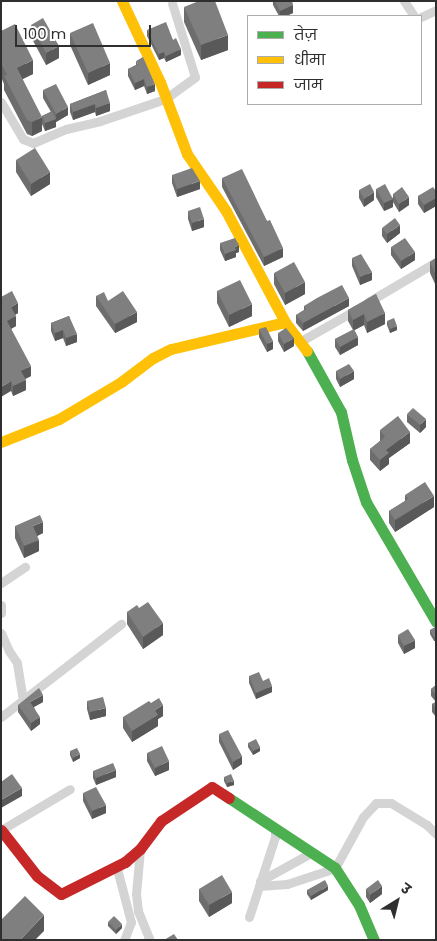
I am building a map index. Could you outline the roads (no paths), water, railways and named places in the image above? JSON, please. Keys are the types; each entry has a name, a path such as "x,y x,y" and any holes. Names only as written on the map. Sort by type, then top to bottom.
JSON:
{"street":[{"path":"122,1 160,82 165,99 188,154 226,211 285,322 301,342 341,412 352,460 366,502 436,622"},
{"path":"404,1 413,15"},
{"path":"1,102 24,139 33,143 66,129 100,122 165,99 195,77 172,3"},
{"path":"422,17 436,10"},
{"path":"301,342 436,262"},
{"path":"1,442 59,419 121,382 153,358 171,349 285,322"},
{"path":"1,583 25,568"},
{"path":"1,605 1,613"},
{"path":"1,717 121,624"},
{"path":"1,633 17,663 23,700"},
{"path":"70,790 1,830 37,876 61,894 125,862 140,849 161,821 212,787 335,868 359,905 374,940"},
{"path":"259,884 287,884 335,868 363,817 376,803 391,803 427,824 436,834"},
{"path":"249,918 275,837 275,828"},
{"path":"140,849 136,894 138,911 149,938 148,940"},
{"path":"259,884 311,853"},
{"path":"116,865 131,922 124,940"}]}
